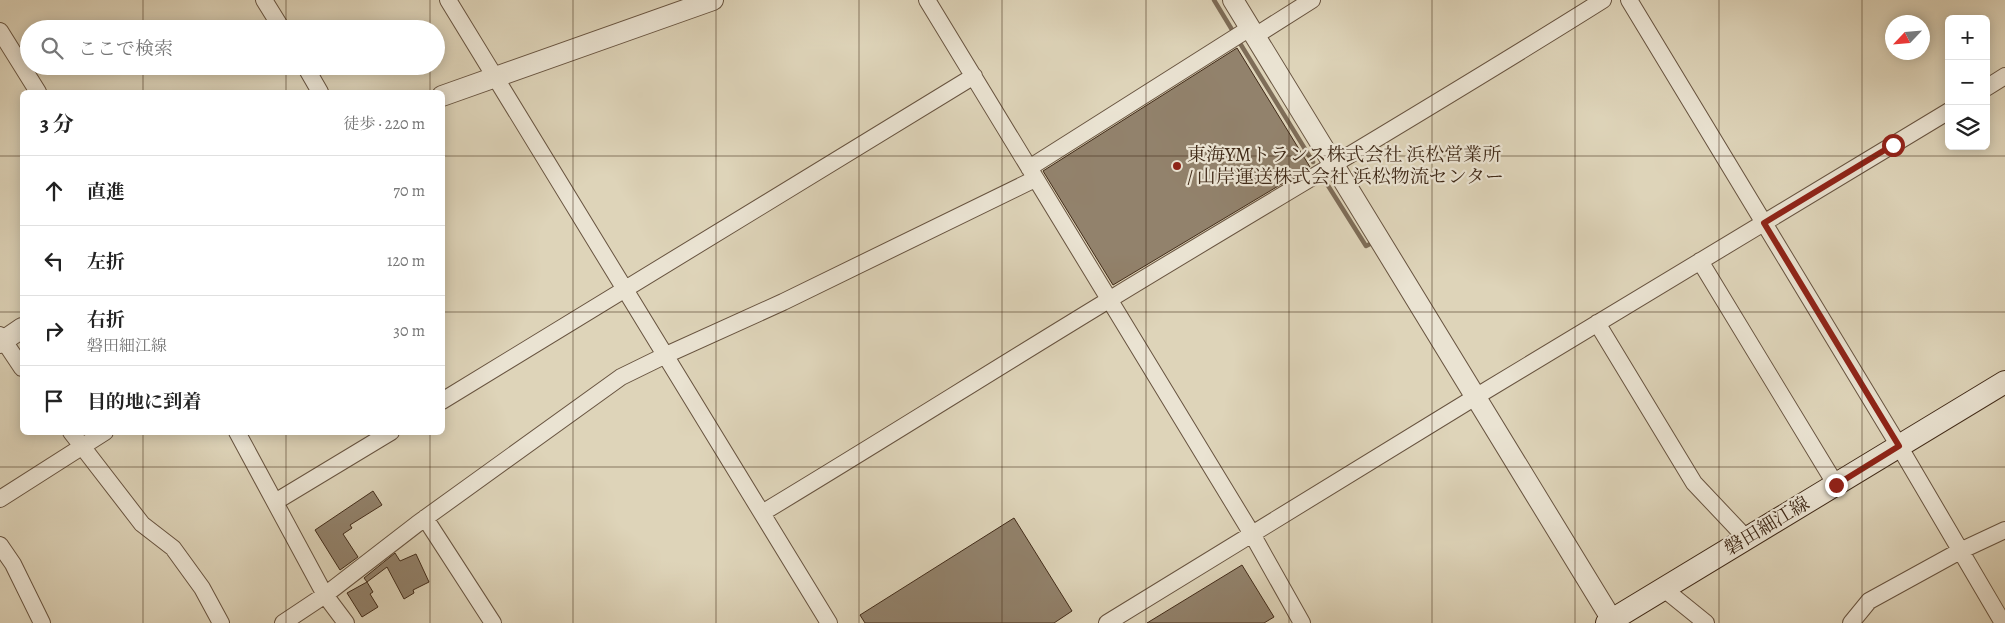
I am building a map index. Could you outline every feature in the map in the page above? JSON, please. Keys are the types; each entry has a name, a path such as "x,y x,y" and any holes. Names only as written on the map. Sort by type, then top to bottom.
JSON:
{"main road":[{"name":"磐田細江線","path":"1611,622 1746,538 2005,382"}],"street":[{"path":"264,0 276,20"},
{"path":"448,0 829,623"},
{"path":"445,95 713,0"},
{"path":"927,0 1252,534 1302,623"},
{"path":"1233,0 1244,34 1333,165 1477,396 1611,622"},
{"path":"283,623 325,595 424,518 621,377 800,294 1032,174 1244,34 1312,0"},
{"path":"762,513 1603,0"},
{"path":"1628,0 1899,446 2003,623"},
{"path":"0,31 20,63"},
{"path":"27,75 37,90"},
{"path":"310,75 319,90"},
{"path":"445,399 974,76"},
{"path":"1990,85 2005,76"},
{"path":"1107,623 1596,323 1945,113"},
{"path":"1700,261 1836,485"},
{"path":"1596,323 1694,483 1746,538"},
{"path":"20,329 1,339 20,365"},
{"path":"73,435 142,524 173,548 202,588 221,623"},
{"path":"0,499 100,435"},
{"path":"238,435 325,595 346,623"},
{"path":"275,502 386,435"},
{"path":"424,518 493,623"},
{"path":"1850,623 1869,601 1960,551 2005,530"},
{"path":"0,545 13,564 42,623"},
{"path":"1664,589 1706,623"}],"building":[{"name":"東海YMトランス株式会社 浜松営業所 / 山岸運送株式会社 浜松物流センター","path":"1237,48 1310,167 1113,285 1043,171"},
{"path":"373,491 382,505 350,525 352,528 343,534 358,557 340,570 315,530"},
{"path":"1014,518 1072,611 1054,623 865,623 860,615"},
{"path":"395,553 400,561 416,554 429,582 413,590 414,593 404,599 387,567 367,582 364,578"},
{"path":"1242,565 1274,617 1264,623 1147,623"},
{"path":"367,582 373,592 370,594 378,607 362,617 347,593"}],"waterway":[{"path":"1214,0 1234,33"},
{"path":"1238,40 1313,162"},
{"path":"1327,184 1366,246 1372,243 1374,246"}],"place":[{"name":"東海YMトランス株式会社 浜松営業所 / 山岸運送株式会社 浜松物流センター","path":"1177,166"}],"route":[{"path":"1836,485 1899,446 1764,223 1893,145"}]}
